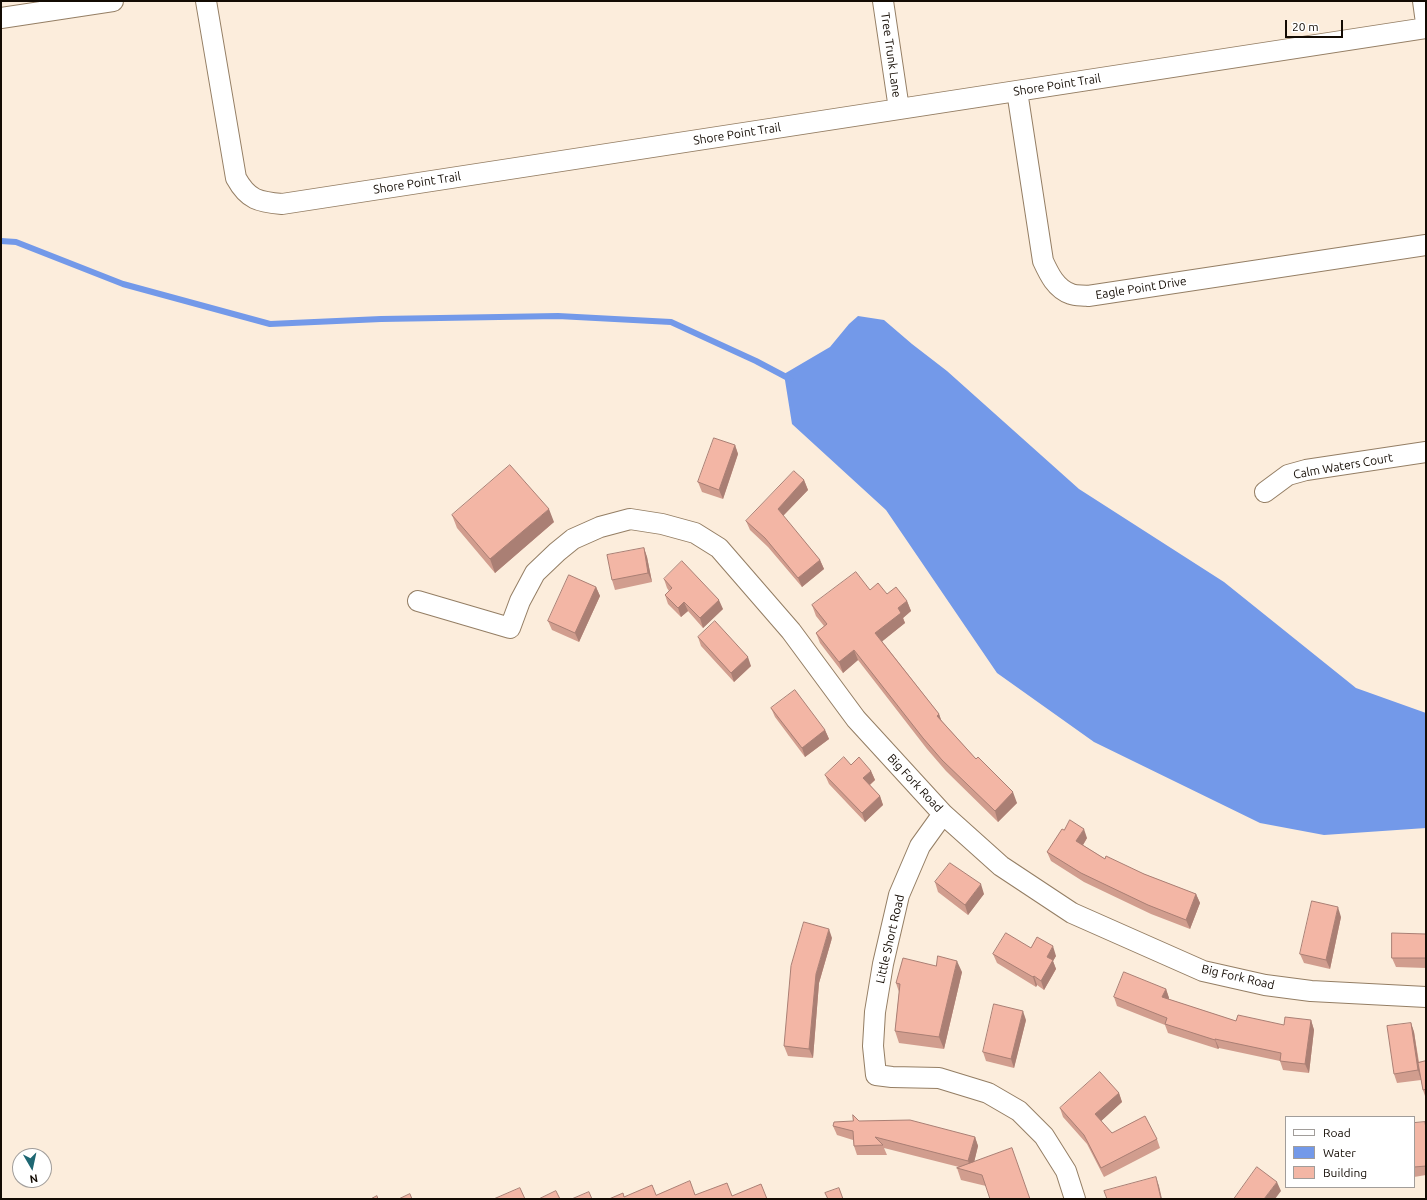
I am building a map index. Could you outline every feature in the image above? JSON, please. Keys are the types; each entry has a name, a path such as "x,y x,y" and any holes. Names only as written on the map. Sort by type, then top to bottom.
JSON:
{"street":[{"path":"1,18 113,1"},
{"name":"Shore Point Trail","path":"206,1 236,178 242,189 253,198 264,202 282,204 1426,28"},
{"name":"Tree Trunk Lane","path":"884,1 899,109"},
{"path":"1423,1 1426,24"},
{"name":"Eagle Point Drive","path":"1016,91 1042,261 1049,275 1060,288 1072,295 1088,296 1426,245"},
{"name":"Calm Waters Court","path":"1265,492 1288,476 1306,470 1426,452"},
{"name":"Big Fork Road","path":"418,601 510,628 520,601 535,573 573,539 600,527 630,519 662,524 696,533 720,548 791,631 856,719 943,814 1001,866 1072,913 1203,971 1264,985 1311,991 1426,997"},
{"name":"Little Short Road","path":"943,814 920,846 899,895 883,964 875,1012 873,1046 876,1074 892,1078 939,1078 988,1094 1019,1111 1044,1136 1066,1171 1075,1199"}],"water":[{"path":"858,316 884,320 947,371 1079,489 1224,582 1356,688 1426,713 1426,828 1324,835 1260,823 1094,742 997,673 886,510 792,424 784,374 830,347 849,324"}],"building":[{"path":"714,438 735,445 719,490 698,482"},
{"path":"510,465 549,509 490,559 452,515"},
{"path":"794,471 804,480 778,509 820,560 798,578 765,538 746,521"},
{"path":"644,548 648,573 612,580 607,555"},
{"path":"682,561 719,600 700,618 684,602 678,608 665,595 672,588 664,579"},
{"path":"856,572 870,590 878,583 887,594 896,587 907,601 898,608 901,613 875,633 939,714 937,716 976,759 978,757 1013,792 995,811 942,760 854,650 839,662 816,633 827,624 812,605"},
{"path":"569,575 596,587 575,633 548,621"},
{"path":"715,621 748,657 731,673 698,637"},
{"path":"795,690 825,730 802,748 771,708"},
{"path":"844,757 851,765 859,757 871,771 863,778 880,796 862,813 825,775"},
{"path":"1070,820 1084,829 1076,841 1105,859 1106,856 1144,874 1196,894 1186,920 1148,905 1081,873 1047,852 1062,829 1064,830"},
{"path":"950,863 981,884 965,905 935,882"},
{"path":"1312,901 1338,907 1326,960 1300,954"},
{"path":"804,922 829,929 816,974 809,1049 784,1046 791,966"},
{"path":"1006,933 1031,948 1037,937 1053,946 1047,957 1053,960 1041,981 993,954"},
{"path":"1392,933 1426,934 1426,958 1392,958"},
{"path":"938,956 957,961 939,1037 895,1031 900,984 896,983 903,958 936,966"},
{"path":"1124,972 1166,989 1162,997 1236,1021 1238,1015 1284,1025 1285,1017 1311,1020 1305,1064 1280,1061 1281,1053 1215,1040 1165,1024 1167,1018 1114,997"},
{"path":"994,1004 1023,1011 1011,1059 983,1052"},
{"path":"1411,1023 1418,1070 1394,1074 1387,1026"},
{"path":"1426,1061 1426,1089 1423,1090 1418,1063"},
{"path":"1100,1072 1119,1093 1095,1114 1112,1133 1145,1116 1157,1139 1101,1168 1084,1135 1060,1108"},
{"path":"853,1115 859,1121 910,1120 975,1137 968,1161 875,1137 883,1145 854,1146 853,1131 833,1126 834,1122 853,1121"},
{"path":"1425,1122 1426,1166 1415,1167 1415,1123"},
{"path":"1012,1148 1030,1199 990,1199 982,1175 957,1168"},
{"path":"1257,1167 1277,1182 1264,1199 1234,1199"},
{"path":"1156,1177 1161,1199 1107,1199 1104,1191"},
{"path":"690,1181 695,1195 727,1183 732,1196 761,1184 767,1199 609,1199 623,1193 624,1197 652,1185 656,1195"},
{"path":"520,1188 525,1199 494,1199"},
{"path":"839,1188 843,1199 828,1199 825,1193"},
{"path":"556,1191 560,1199 539,1199"},
{"path":"589,1192 592,1199 572,1199"},
{"path":"410,1194 412,1199 399,1199"},
{"path":"377,1196 378,1199 371,1199"}],"waterway":[{"path":"1,241 16,242 123,284 270,324 381,319 558,316 671,322 756,361 790,379"}]}
